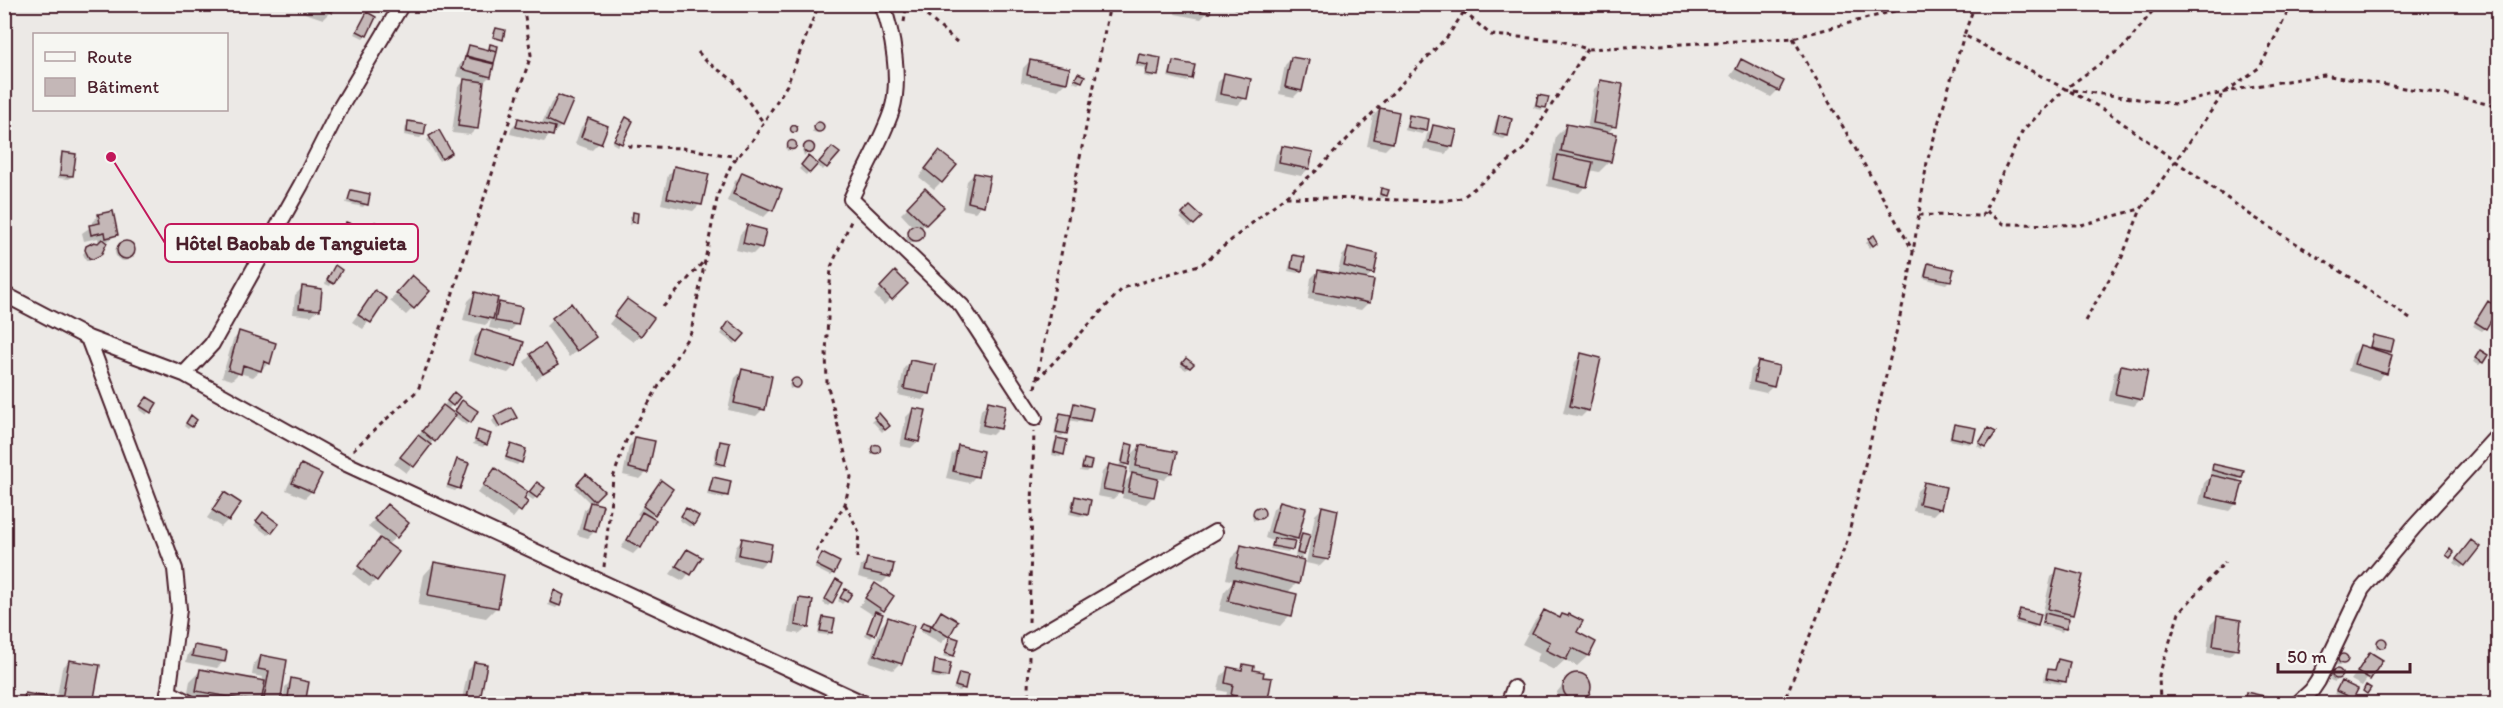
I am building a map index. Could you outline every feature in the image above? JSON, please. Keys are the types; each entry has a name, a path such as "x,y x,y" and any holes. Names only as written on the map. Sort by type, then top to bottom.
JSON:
{"street":[{"path":"184,374 212,344 290,205 340,108 402,4"},
{"path":"882,4 890,25 896,64 892,109 851,199 962,306 1035,418"},
{"path":"4,294 88,338 184,374 340,461 866,704"},
{"path":"88,338 175,569 179,609 168,698 192,704"},
{"path":"2297,704 2318,681 2362,589 2414,526 2499,435"},
{"path":"1029,641 1215,532"},
{"path":"1508,704 1514,688"}],"path":[{"path":"340,461 418,390 445,317 531,55 523,4"},
{"path":"602,582 613,478 626,441 691,332 718,194 732,163 752,141 787,85 819,4"},
{"path":"913,4 957,42"},
{"path":"1031,704 1028,691 1037,380 1110,4"},
{"path":"1447,4 1464,12 1491,35 1558,40 1587,49 1793,38 1898,10"},
{"path":"1037,380 1123,288 1202,264 1316,171 1448,36 1469,4"},
{"path":"1783,704 1846,540 1909,278 1927,162 1975,4"},
{"path":"1918,215 1982,216 2024,130 2065,89 2126,45 2158,4"},
{"path":"2085,321 2122,257 2140,209 2224,93 2260,67 2292,4"},
{"path":"1964,35 2103,110 2252,216 2350,277 2410,319"},
{"path":"1793,38 1913,251"},
{"path":"1285,197 1442,201 1462,198 1523,150 1587,49"},
{"path":"698,52 707,62 733,80 763,122"},
{"path":"2065,89 2175,104 2324,75 2460,97 2499,107"},
{"path":"628,146 682,147 738,157"},
{"path":"816,552 845,504 851,477 828,383 828,297 831,267 857,206"},
{"path":"1986,211 2004,224 2081,225 2140,209"},
{"path":"663,307 705,260"},
{"path":"845,504 859,532 857,558"},
{"path":"2160,704 2159,675 2180,614 2225,562"}],"building":[{"path":"311,4 334,4 332,13"},
{"path":"1182,4 1211,4 1210,13 1181,7"},
{"path":"367,12 376,17 367,36 357,31"},
{"path":"496,28 505,30 503,40 493,37"},
{"path":"490,44 498,46 497,51 489,49"},
{"path":"469,45 497,52 494,63 466,56"},
{"path":"1139,54 1161,58 1158,76 1146,74 1148,65 1137,63"},
{"path":"465,57 494,64 491,77 462,69"},
{"path":"1291,57 1309,60 1302,91 1285,87"},
{"path":"1741,59 1784,81 1779,91 1736,69"},
{"path":"1030,60 1070,68 1067,83 1027,75"},
{"path":"1173,61 1195,65 1192,79 1170,75"},
{"path":"1078,73 1085,76 1082,82 1075,79"},
{"path":"1224,73 1251,79 1247,99 1220,94"},
{"path":"464,79 484,82 478,129 458,126"},
{"path":"1600,80 1623,84 1616,127 1593,123"},
{"path":"558,95 573,101 562,127 547,120"},
{"path":"1538,95 1549,97 1546,108 1536,106"},
{"path":"1380,108 1399,112 1393,143 1374,139"},
{"path":"1409,115 1429,119 1427,131 1407,127"},
{"path":"1499,115 1512,119 1508,136 1495,133"},
{"path":"626,117 633,121 622,144 614,140"},
{"path":"518,118 555,127 553,136 516,127"},
{"path":"588,118 608,126 601,144 581,137"},
{"path":"408,121 426,124 424,135 407,132"},
{"path":"819,122 823,123 823,131 819,132 815,131 814,127 815,123"},
{"path":"1566,124 1617,134 1611,162 1561,151"},
{"path":"1433,125 1457,130 1453,147 1429,142"},
{"path":"794,126 797,129 794,132 791,129"},
{"path":"439,130 452,153 442,159 429,136"},
{"path":"792,141 796,145 792,149 788,145"},
{"path":"809,143 813,144 813,152 809,153 805,152 804,148 805,144"},
{"path":"1282,146 1313,152 1309,169 1279,163"},
{"path":"832,147 840,153 827,168 819,162"},
{"path":"939,151 957,165 942,183 925,169"},
{"path":"62,152 76,154 73,176 60,175"},
{"path":"1558,155 1593,162 1587,187 1553,179"},
{"path":"808,156 818,164 810,173 801,165"},
{"path":"674,166 709,174 702,205 667,198"},
{"path":"742,172 782,189 773,211 733,194"},
{"path":"974,173 990,176 984,206 968,202"},
{"path":"925,188 944,207 926,225 907,207"},
{"path":"1381,188 1389,190 1387,196 1380,194"},
{"path":"351,190 370,194 368,205 348,200"},
{"path":"1190,206 1202,217 1194,225 1182,214"},
{"path":"113,211 118,235 106,238 105,232 91,235 89,225 100,223 98,214"},
{"path":"633,212 638,213 637,223 632,222"},
{"path":"346,222 365,229 361,241 342,235"},
{"path":"375,222 386,228 375,250 363,244"},
{"path":"747,225 766,230 762,248 743,243"},
{"path":"916,225 924,233 916,241 908,233"},
{"path":"1874,235 1878,242 1873,246 1868,239"},
{"path":"102,239 107,243 101,255 93,259 89,258 85,250 86,246 94,242 98,243"},
{"path":"122,241 130,241 135,246 133,257 122,259 117,254 117,246"},
{"path":"1348,247 1378,254 1374,274 1344,266"},
{"path":"1293,255 1305,257 1302,271 1291,268"},
{"path":"1928,263 1954,269 1951,281 1925,276"},
{"path":"335,265 342,270 334,284 327,280"},
{"path":"1318,270 1374,280 1370,303 1314,292"},
{"path":"895,271 908,284 892,300 880,287"},
{"path":"412,275 430,291 414,309 396,293"},
{"path":"302,286 322,289 320,310 299,308"},
{"path":"375,290 387,299 371,323 358,315"},
{"path":"475,292 498,298 493,319 470,314"},
{"path":"627,299 654,318 641,336 614,316"},
{"path":"2488,301 2498,308 2486,329 2475,322"},
{"path":"499,302 522,307 518,325 495,321"},
{"path":"571,303 596,337 577,351 552,318"},
{"path":"729,321 745,334 738,342 723,330"},
{"path":"482,329 524,342 516,367 474,354"},
{"path":"239,331 276,343 270,364 264,361 261,371 243,365 241,374 228,370"},
{"path":"2373,335 2394,340 2391,352 2370,347"},
{"path":"545,344 558,365 543,374 530,354"},
{"path":"2360,345 2392,355 2387,374 2354,364"},
{"path":"2480,350 2488,355 2483,363 2475,358"},
{"path":"1581,353 1601,358 1589,411 1570,406"},
{"path":"1186,358 1194,364 1190,368 1182,363"},
{"path":"910,360 936,365 930,394 904,389"},
{"path":"1758,361 1779,366 1774,387 1754,382"},
{"path":"2121,365 2148,370 2142,400 2115,394"},
{"path":"742,369 772,376 765,410 734,403"},
{"path":"796,378 800,379 800,387 796,388 792,387 791,383 792,379"},
{"path":"454,392 460,397 453,406 447,401"},
{"path":"147,397 157,403 151,413 140,406"},
{"path":"462,400 478,411 471,423 455,411"},
{"path":"988,401 1006,405 1001,429 983,425"},
{"path":"1074,403 1093,408 1090,421 1071,417"},
{"path":"443,405 456,415 435,442 422,431"},
{"path":"511,407 517,418 500,427 494,416"},
{"path":"913,408 926,410 919,442 906,439"},
{"path":"879,413 890,426 885,430 874,417"},
{"path":"1060,413 1071,415 1067,434 1056,432"},
{"path":"191,415 197,420 192,427 186,423"},
{"path":"1954,424 1976,428 1973,442 1951,437"},
{"path":"1988,428 1996,432 1986,447 1979,443"},
{"path":"478,430 491,434 487,445 475,440"},
{"path":"418,435 431,445 414,467 400,457"},
{"path":"635,437 655,441 648,473 629,468"},
{"path":"1057,438 1067,440 1064,455 1054,452"},
{"path":"720,441 730,443 725,465 716,463"},
{"path":"1126,443 1133,445 1129,465 1122,463"},
{"path":"511,444 526,449 522,463 506,457"},
{"path":"876,444 881,449 876,454 871,449"},
{"path":"958,445 983,451 978,477 953,471"},
{"path":"1140,445 1177,452 1172,473 1136,466"},
{"path":"457,459 469,463 460,489 448,485"},
{"path":"1084,459 1092,461 1090,469 1082,468"},
{"path":"301,464 322,474 313,492 292,483"},
{"path":"1109,464 1127,468 1122,493 1103,489"},
{"path":"2213,464 2244,471 2242,478 2212,470"},
{"path":"495,468 528,492 524,499 528,502 521,512 483,485"},
{"path":"1132,473 1158,479 1154,497 1128,492"},
{"path":"586,474 604,491 594,501 577,484"},
{"path":"2211,475 2243,482 2237,504 2206,497"},
{"path":"713,477 731,481 728,496 709,492"},
{"path":"661,480 673,489 655,515 643,506"},
{"path":"537,482 545,488 537,498 529,492"},
{"path":"1924,482 1946,487 1941,509 1919,504"},
{"path":"224,492 241,503 229,521 212,510"},
{"path":"1075,496 1091,500 1088,515 1072,511"},
{"path":"1280,501 1306,508 1298,539 1271,532"},
{"path":"590,502 603,505 596,532 583,528"},
{"path":"387,504 409,523 397,538 374,519"},
{"path":"1322,506 1338,510 1329,560 1312,557"},
{"path":"1259,507 1265,513 1259,519 1253,513"},
{"path":"686,508 699,516 694,525 681,516"},
{"path":"263,512 279,524 272,533 256,521"},
{"path":"642,512 656,520 641,548 627,540"},
{"path":"1302,533 1310,535 1304,555 1297,553"},
{"path":"380,538 399,552 377,581 358,566"},
{"path":"742,538 772,544 769,561 739,555"},
{"path":"1274,538 1295,541 1293,550 1272,546"},
{"path":"2471,540 2480,547 2465,566 2456,559"},
{"path":"1241,545 1304,560 1299,584 1236,568"},
{"path":"687,549 702,557 691,575 676,566"},
{"path":"2450,549 2454,553 2450,558 2446,555"},
{"path":"822,553 840,562 834,574 816,565"},
{"path":"867,558 894,564 891,577 864,571"},
{"path":"434,562 504,575 498,608 428,595"},
{"path":"2057,568 2083,575 2073,615 2048,609"},
{"path":"836,579 843,583 832,604 825,599"},
{"path":"1234,579 1297,594 1292,616 1228,601"},
{"path":"875,583 894,596 884,611 865,598"},
{"path":"845,589 852,593 847,602 840,598"},
{"path":"554,590 564,595 560,606 550,602"},
{"path":"799,598 813,600 809,628 795,625"},
{"path":"2020,609 2041,614 2038,626 2017,620"},
{"path":"1544,610 1560,618 1562,614 1568,616 1569,614 1583,621 1577,632 1596,642 1589,656 1572,648 1566,660 1546,650 1550,642 1532,633"},
{"path":"875,611 883,614 875,635 867,632"},
{"path":"941,611 958,621 949,637 932,626"},
{"path":"2045,613 2069,619 2066,629 2043,623"},
{"path":"2217,616 2241,620 2238,650 2213,646"},
{"path":"823,617 835,619 832,633 820,631"},
{"path":"888,617 914,626 902,664 875,655"},
{"path":"923,622 931,625 929,631 920,628"},
{"path":"950,636 959,639 954,656 945,653"},
{"path":"2382,638 2386,639 2386,647 2382,648 2378,647 2377,643 2378,639"},
{"path":"194,645 227,651 225,662 192,656"},
{"path":"2370,652 2383,660 2370,680 2357,672"},
{"path":"2343,654 2347,655 2347,663 2343,664 2339,663 2338,659 2339,655"},
{"path":"261,655 287,660 280,704 263,704 269,671 258,669"},
{"path":"2058,659 2070,662 2066,682 2046,678 2048,669 2055,670"},
{"path":"69,660 100,665 93,704 62,699"},
{"path":"935,660 951,663 948,677 933,674"},
{"path":"474,662 487,664 480,700 467,698"},
{"path":"1243,664 1254,666 1253,670 1264,672 1263,677 1272,678 1267,704 1246,701 1246,698 1231,695 1233,685 1225,683 1228,667 1242,670"},
{"path":"200,669 265,681 261,703 196,691"},
{"path":"2337,669 2341,670 2341,678 2337,679 2333,678 2332,674 2333,670"},
{"path":"959,673 968,675 965,689 955,686"},
{"path":"1577,673 1587,677 1591,687 1587,697 1577,701 1567,697 1563,687 1567,677"},
{"path":"291,678 309,682 305,704 287,704"},
{"path":"2341,681 2358,689 2353,699 2336,691"},
{"path":"2366,685 2371,688 2367,694 2363,691"},
{"path":"2246,692 2278,699 2277,704 2244,704"},
{"path":"25,693 52,698 51,704 23,704"}],"place":[{"name":"Hôtel Baobab de Tanguieta","path":"111,157"}]}
